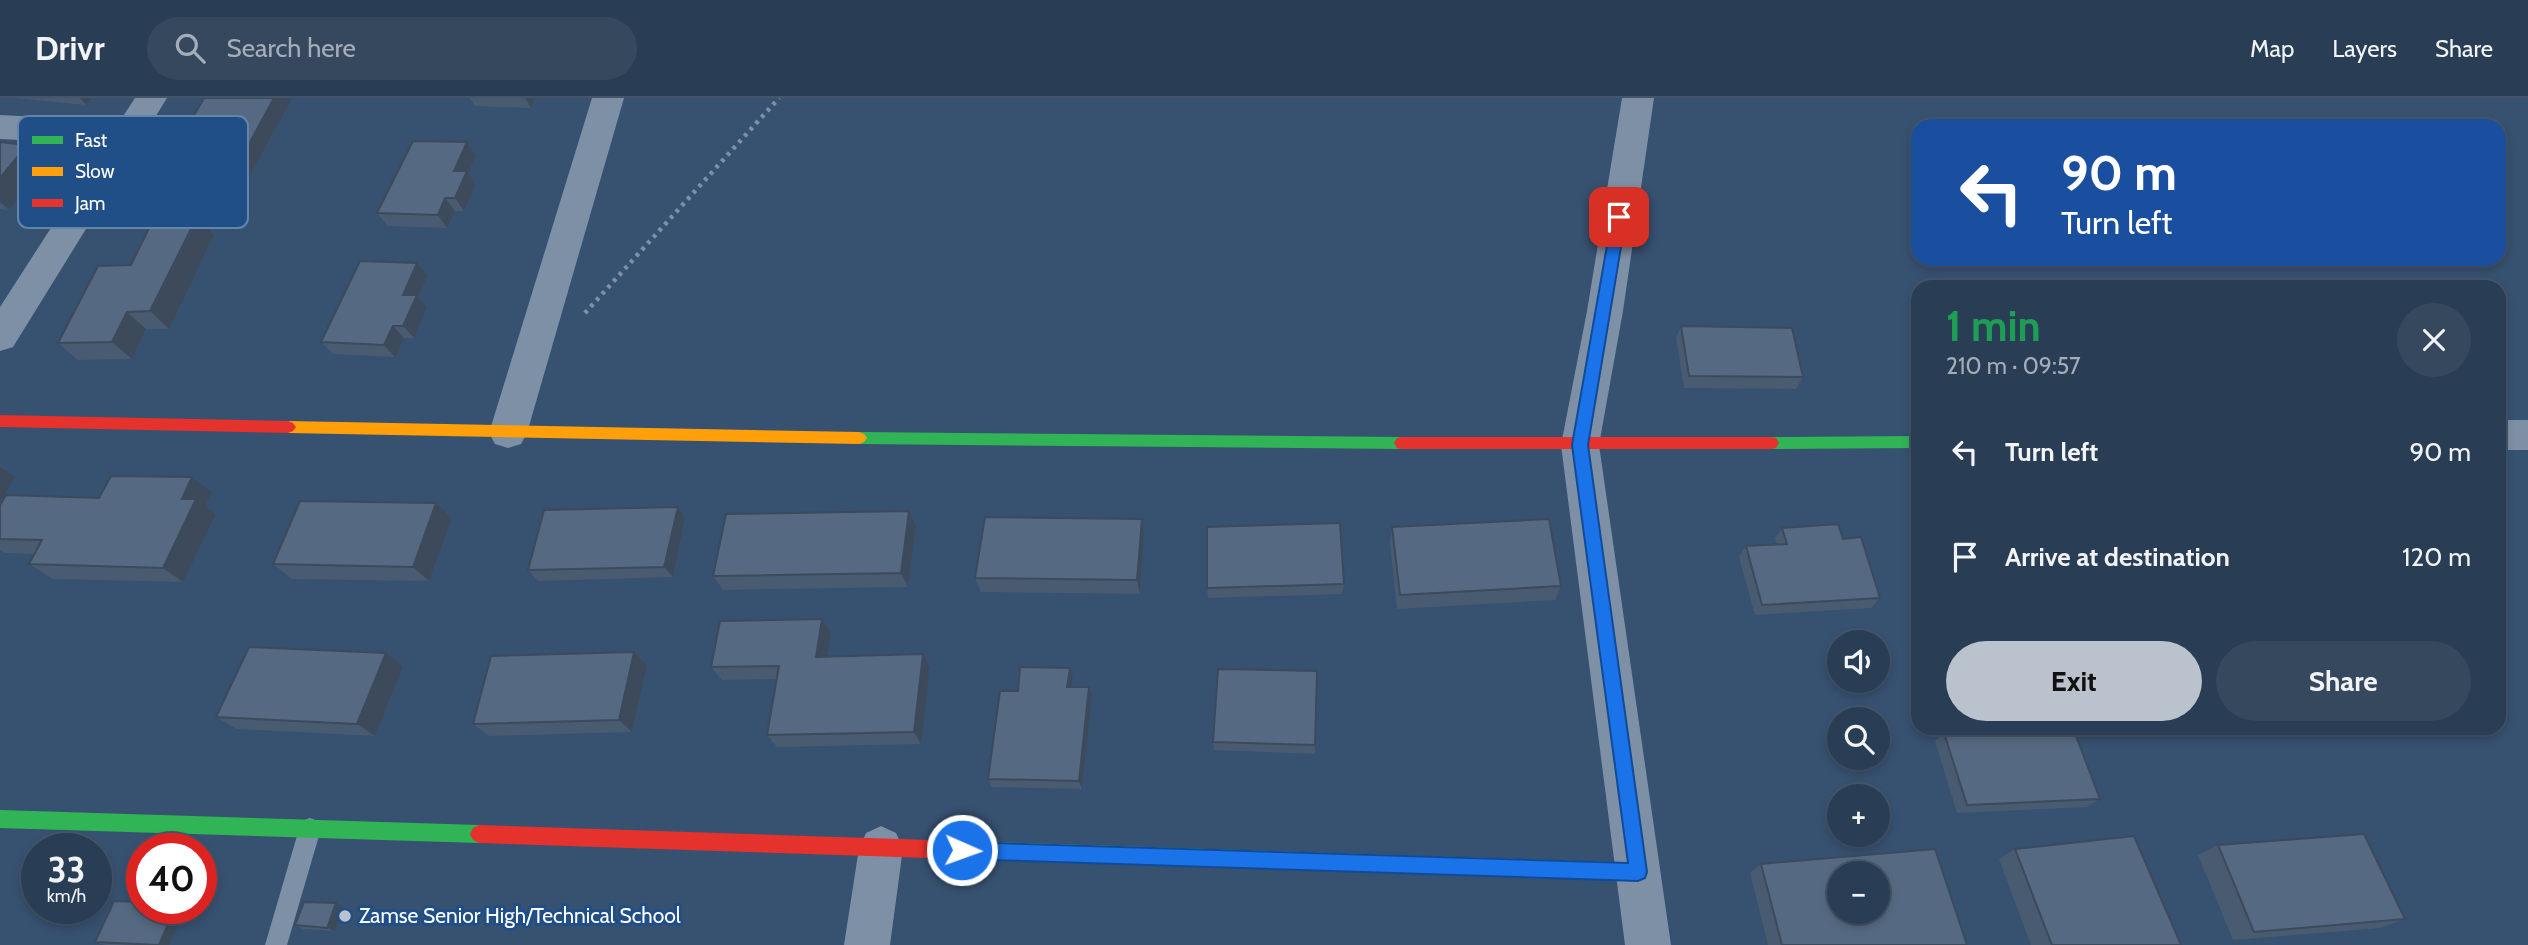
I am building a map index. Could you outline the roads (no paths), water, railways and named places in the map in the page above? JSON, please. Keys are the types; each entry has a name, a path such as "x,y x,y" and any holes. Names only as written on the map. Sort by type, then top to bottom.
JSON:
{"street":[{"path":"140,116 151,98"},
{"path":"508,433 608,98"},
{"path":"1638,98 1605,311 1580,445 1648,945"},
{"path":"0,128 18,129"},
{"path":"0,337 69,228"},
{"path":"0,421 508,433 1580,445 1911,442"},
{"path":"2506,435 2528,435"},
{"path":"0,819 1638,872"},
{"path":"867,945 881,848"}],"lane":[{"path":"276,945 310,829"}],"place":[{"name":"Zamse Senior High/Technical School","path":"345,916"}]}
